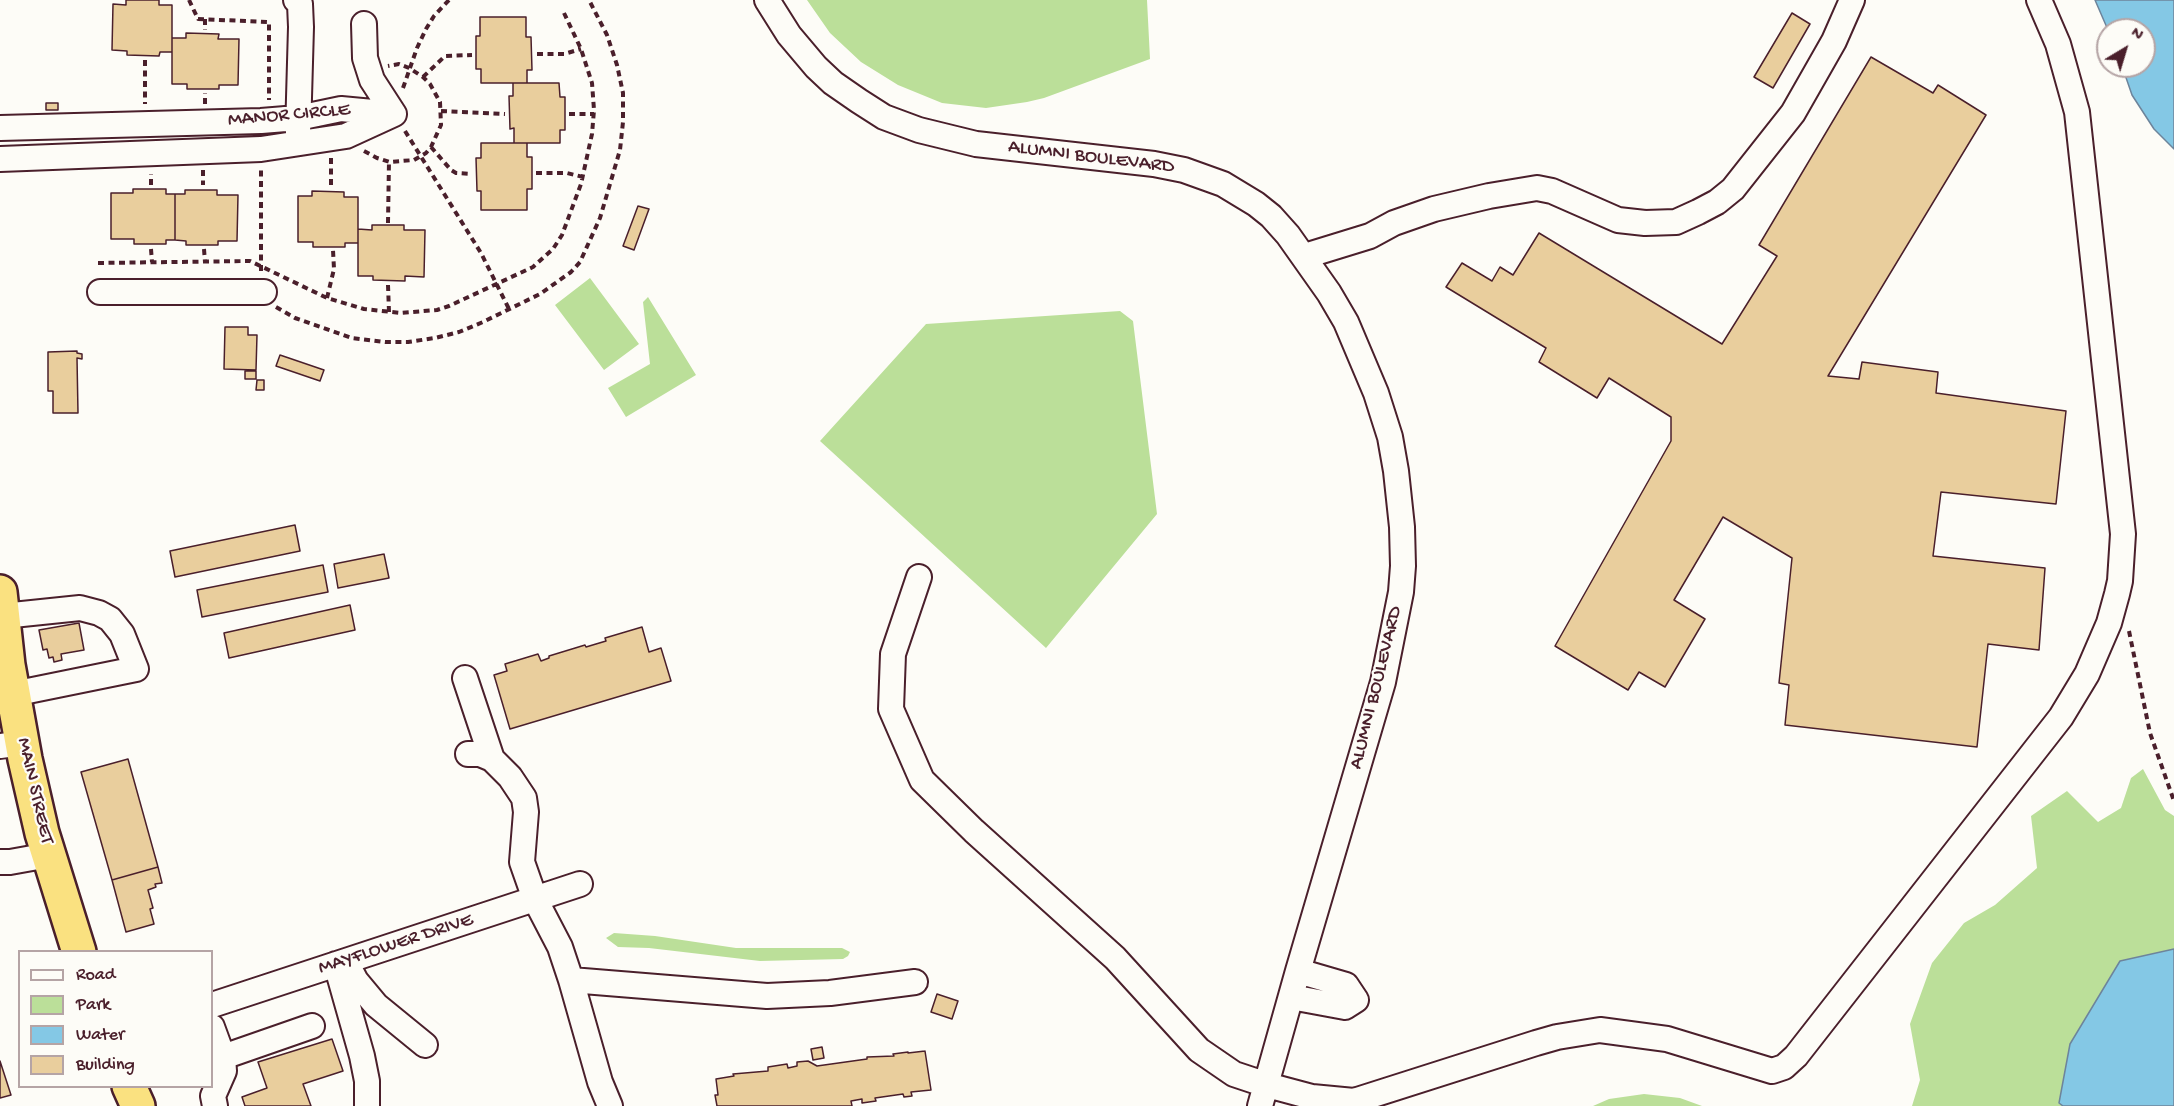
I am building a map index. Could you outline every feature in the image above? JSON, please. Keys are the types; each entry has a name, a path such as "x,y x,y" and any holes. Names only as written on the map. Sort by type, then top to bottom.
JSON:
{"highway":[{"name":"MAIN STREET","path":"1,604 13,694 11,744 79,950"},
{"path":"130,1088 138,1106"}],"street":[{"path":"296,0 300,4 301,27 298,144"},
{"name":"ALUMNI BOULEVARD","path":"767,0 789,35 816,67 833,83 884,117 919,130 976,144 1125,160 1184,170 1223,184 1271,216 1305,256 1346,322 1376,393 1390,437 1402,527 1401,592 1383,682 1263,1096"},
{"path":"1305,256 1370,236 1394,223 1434,209 1537,188 1563,195 1618,220 1645,223 1676,222 1698,212 1717,202 1733,189 1793,113 1834,41 1852,0"},
{"path":"919,577 893,654 891,709 922,780 974,831 1115,958 1199,1050 1263,1096 1354,1101 1536,1043 1600,1030 1667,1038 1772,1071 1784,1067 1796,1056 2061,717 2087,674 2109,623 2120,581 2122,534 2078,112 2058,44 2039,0"},
{"path":"364,24 365,58 372,80 394,114"},
{"name":"MANOR CIRCLE","path":"0,128 261,121 298,118 341,109 394,114"},
{"name":"MANOR CIRCLE","path":"0,159 261,149 346,136 394,114"},
{"path":"100,292 264,292"},
{"path":"1,604 80,608 99,614 110,620 122,634 136,669 13,694"},
{"path":"465,678 492,759"},
{"path":"468,754 480,754 492,759 510,777 524,798 526,812 522,862 535,899 560,947 572,980 597,1072 609,1106"},
{"path":"0,862 49,855"},
{"name":"MAYFLOWER DRIVE","path":"213,1005 580,884"},
{"path":"341,963 376,1005 425,1045"},
{"path":"341,963 368,1081 367,1106"},
{"path":"1291,997 1345,1007 1356,1000 1346,985 1298,971"},
{"path":"572,980 767,996 830,993 915,981"},
{"path":"223,1057 312,1026"},
{"path":"213,1030 223,1057 224,1071 213,1096 214,1106"}],"path":[{"path":"189,0 198,19 269,21 269,108"},
{"path":"449,0 434,16 417,48 394,114 481,253 509,309"},
{"path":"261,149 261,265 264,292 277,308 295,318 352,338 385,342 435,338 459,332 509,309 560,281 580,262 597,226 620,150 623,93 607,35 589,0"},
{"path":"98,263 250,261 327,298 357,307 401,313 437,310 533,267 559,242 583,177 592,134 594,114 592,83 581,49 564,13"},
{"path":"205,19 205,30"},
{"path":"537,54 564,54 581,49"},
{"path":"423,77 445,56 472,55"},
{"path":"145,60 145,115"},
{"path":"441,111 505,114"},
{"path":"569,114 594,114"},
{"path":"431,147 451,170 456,173 472,174"},
{"path":"331,149 331,187"},
{"path":"388,223 389,161"},
{"path":"536,173 567,173 583,177"},
{"path":"152,249 152,261"},
{"path":"204,249 205,262"},
{"path":"327,298 334,269 333,250"},
{"path":"388,285 389,312"},
{"path":"2129,629 2150,733 2174,801"}],"green space":[{"path":"807,0 1147,0 1150,59 1044,98 1027,102 986,108 942,103 898,85 861,62 830,33"},
{"path":"590,278 639,344 604,370 555,305"},
{"path":"648,297 696,375 626,417 608,388 650,364 643,302"},
{"path":"1120,311 1133,321 1157,514 1046,648 820,441 926,324"},
{"path":"2143,769 2165,810 2174,816 2174,949 2120,961 2059,1103 2063,1106 1912,1106 1920,1080 1910,1024 1932,963 1964,923 1995,905 2037,868 2031,816 2067,791 2098,822 2121,808 2131,778"},
{"path":"614,933 655,936 736,948 842,948 850,952 843,959 760,961 649,948 618,947 606,938"},
{"path":"1644,1094 1680,1098 1702,1106 1593,1106 1609,1099"}],"water":[{"path":"2095,0 2174,0 2174,149 2154,129 2132,95 2126,78 2156,78 2156,18 2103,18"},
{"path":"2174,949 2174,1106 2063,1106 2059,1103 2070,1044 2120,961"}],"building":[{"path":"126,0 159,0 159,5 172,5 172,52 160,52 159,56 127,55 127,51 112,50 113,4 126,5"},
{"path":"1792,13 1810,24 1773,88 1754,77"},
{"path":"480,17 526,17 526,37 531,37 532,70 527,70 527,83 481,83 481,69 476,69 476,36 480,36"},
{"path":"186,33 219,34 218,39 239,39 238,85 219,85 219,89 187,89 187,84 172,84 172,38 186,38"},
{"path":"1871,57 1933,93 1938,85 1986,115 1828,376 1859,379 1862,362 1938,372 1936,393 2066,411 2056,504 1941,492 1933,556 2045,568 2039,650 1988,644 1977,747 1785,725 1789,685 1779,683 1792,558 1723,517 1674,600 1705,619 1665,687 1639,672 1628,690 1555,646 1671,441 1671,417 1609,378 1597,398 1539,362 1546,348 1446,287 1462,263 1492,281 1500,267 1513,275 1539,233 1722,344 1777,256 1759,245"},
{"path":"513,83 559,83 560,97 565,97 565,130 560,130 560,143 514,143 514,128 510,129 509,96 513,96"},
{"path":"46,103 58,103 58,110 46,110"},
{"path":"481,143 527,143 527,157 532,157 532,189 527,189 527,210 481,210 481,191 477,191 476,158 481,158"},
{"path":"133,189 166,189 166,194 175,194 175,240 166,240 166,244 134,244 134,239 111,239 111,193 133,193"},
{"path":"185,190 217,190 217,195 238,195 237,241 218,241 218,245 186,245 186,241 175,240 175,194 185,194"},
{"path":"312,191 344,192 344,197 358,197 358,243 345,243 345,247 313,247 313,242 298,242 298,196 312,196"},
{"path":"638,206 649,209 634,250 623,246"},
{"path":"372,225 404,225 404,230 425,230 424,277 405,276 405,281 373,280 373,276 358,276 358,229 372,230"},
{"path":"225,327 248,327 248,335 257,335 256,370 224,369"},
{"path":"77,351 82,354 82,359 77,358 78,413 53,413 53,391 48,391 48,352"},
{"path":"280,355 324,370 320,381 276,366"},
{"path":"245,371 256,371 256,379 245,379"},
{"path":"257,380 264,380 264,390 256,390"},
{"path":"295,525 300,551 175,577 170,551"},
{"path":"384,554 389,578 338,588 334,564"},
{"path":"323,565 328,592 202,617 197,590"},
{"path":"350,605 355,630 229,658 224,633"},
{"path":"79,623 84,650 61,654 62,660 54,662 53,657 49,658 47,649 43,650 39,630"},
{"path":"642,627 649,652 661,648 671,681 510,729 494,675 507,671 505,664 538,654 541,661 549,656 606,641 605,638"},
{"path":"128,759 158,867 112,880 81,772"},
{"path":"158,867 162,883 155,884 156,887 148,890 154,924 126,932 112,880"},
{"path":"937,994 958,1001 952,1019 931,1012"},
{"path":"332,1039 343,1071 303,1084 311,1106 245,1106 242,1097 267,1088 258,1062"},
{"path":"822,1047 824,1058 813,1060 811,1049"},
{"path":"925,1051 931,1090 911,1092 912,1096 904,1097 903,1094 875,1098 876,1101 862,1103 862,1099 851,1101 852,1106 717,1106 716,1079 734,1076 733,1074 768,1071 768,1067 787,1064 788,1068 797,1066 797,1062 808,1061 817,1066 867,1059 867,1057"},
{"path":"0,1061 11,1095 0,1098"}]}
